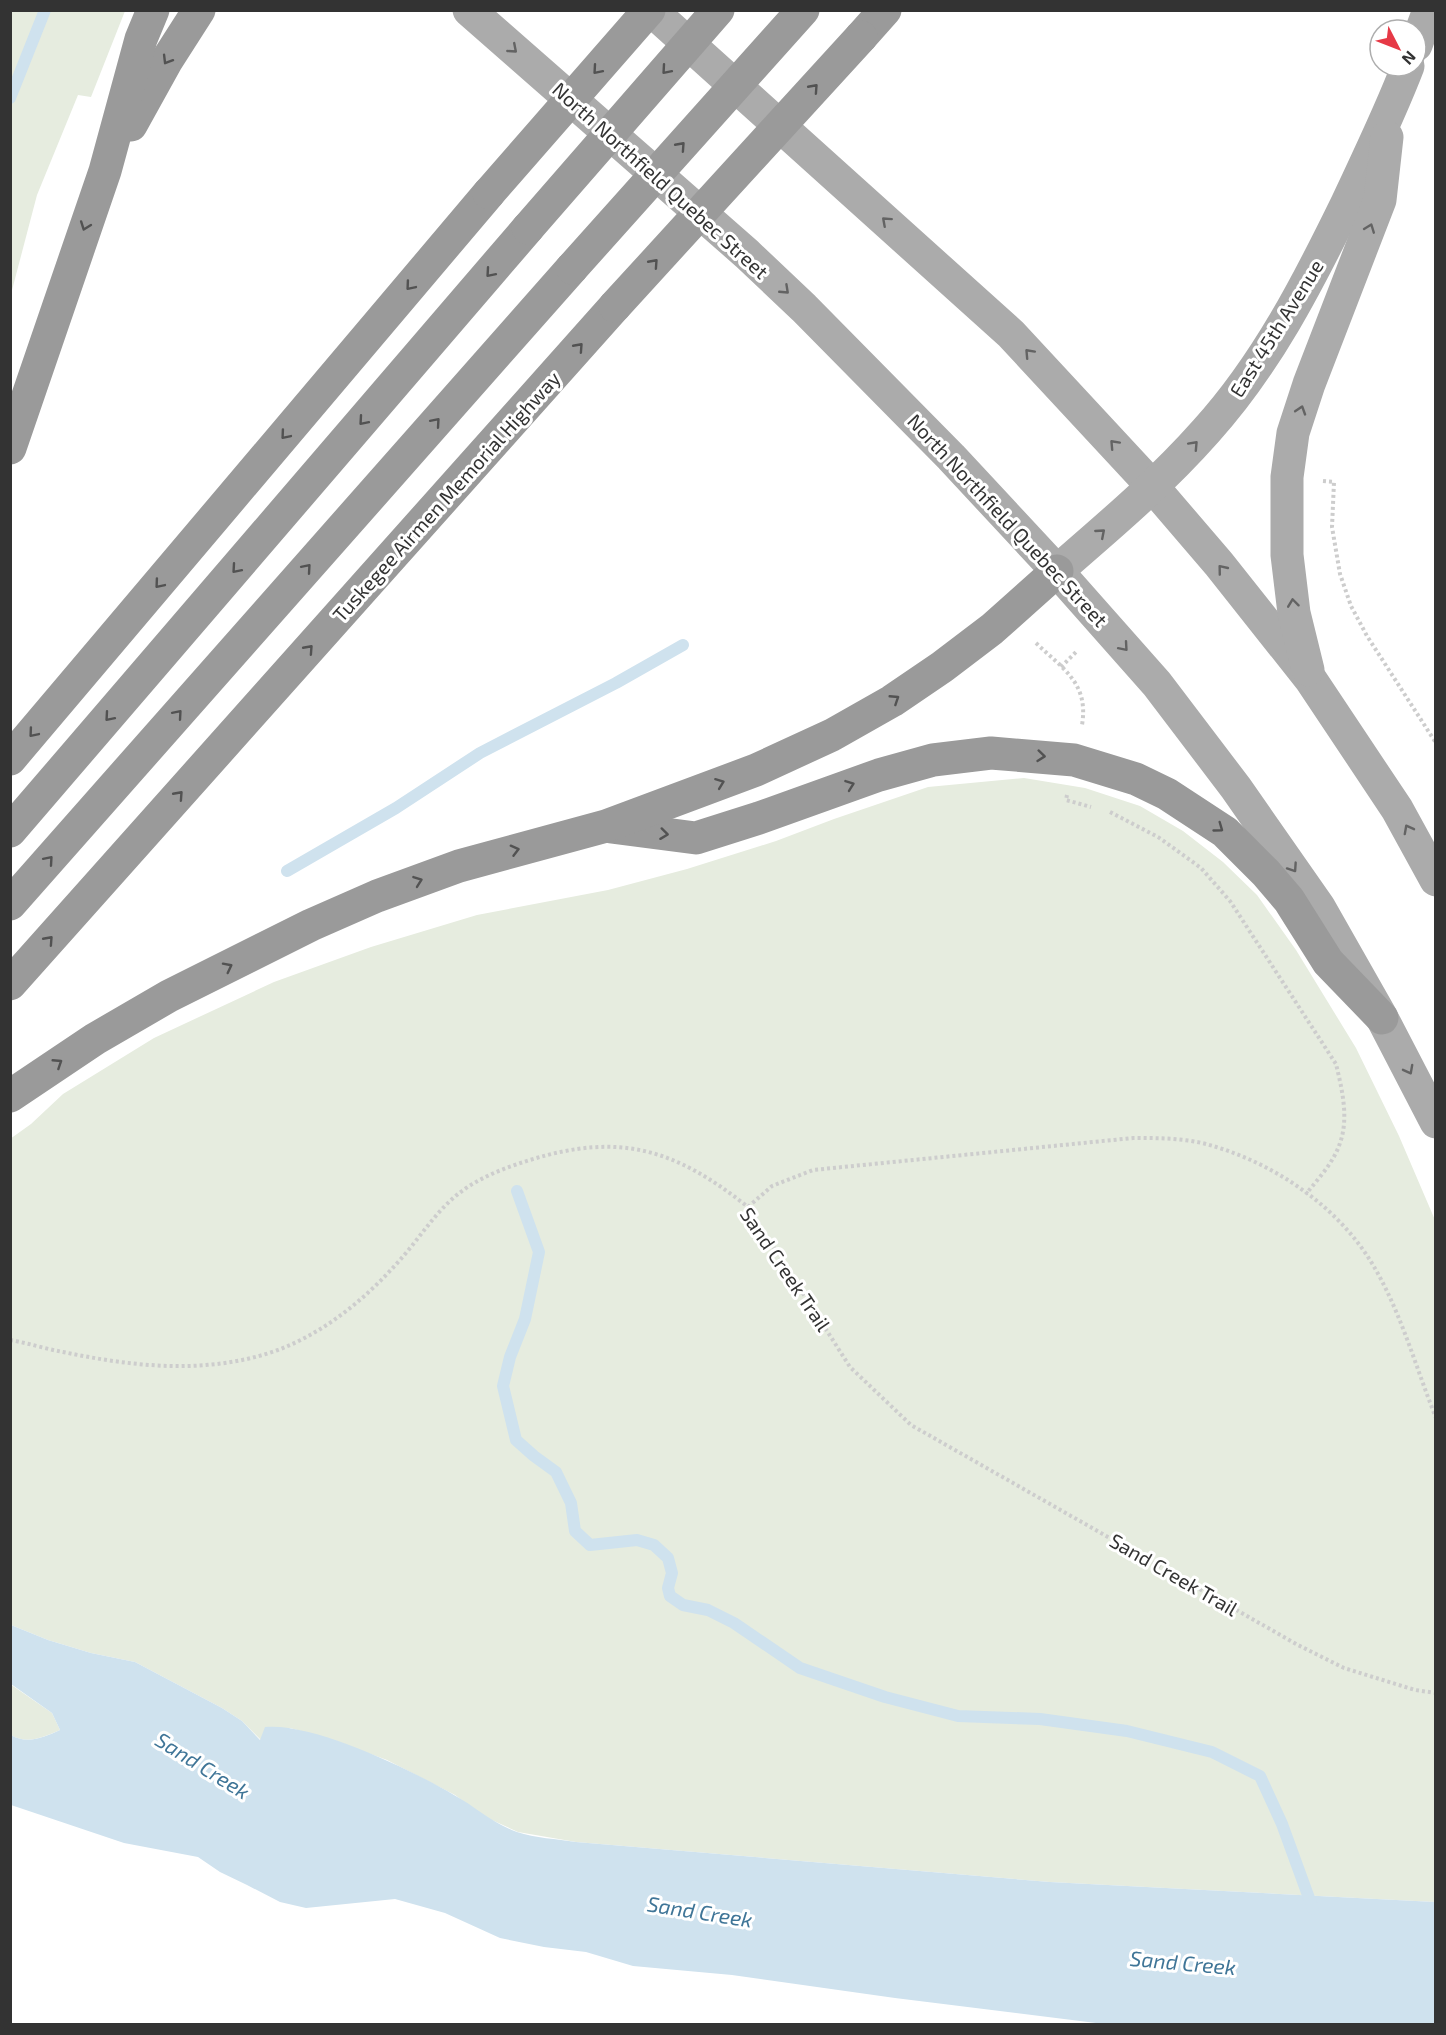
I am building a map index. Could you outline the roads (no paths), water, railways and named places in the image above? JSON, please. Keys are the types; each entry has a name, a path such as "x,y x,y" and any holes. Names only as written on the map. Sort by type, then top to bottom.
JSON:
{"highway":[{"path":"10,448 105,171 141,39 153,10"},
{"path":"105,171 166,60 199,10"},
{"path":"10,759 489,193 650,10"},
{"path":"10,831 718,10"},
{"path":"10,904 803,10"},
{"name":"Tuskegee Airmen Memorial Highway","path":"10,984 615,306 885,10"},
{"path":"10,1096 95,1039 170,996 311,925 377,896 459,866 606,826 756,770 832,735 882,707 942,668 992,629 1057,571"},
{"path":"606,826 696,838 879,775 933,760 991,753 1074,760 1136,779 1167,794 1225,832 1289,900 1328,962 1382,1018"}],"main road":[{"name":"North Northfield Quebec Street","path":"469,10 747,254 804,308 951,456 1157,684 1236,788 1319,907 1382,1018 1436,1122"},
{"path":"650,10 1011,334 1153,487 1311,680 1397,809 1436,880"},
{"name":"East 45th Avenue","path":"1057,571 1153,487 1207,430 1241,389 1267,350 1330,237 1389,115 1403,78"},
{"path":"1311,680 1294,613 1288,567 1287,477 1293,433 1309,384 1380,200 1389,115"}],"water":[{"name":"Sand Creek","path":"11,1625 48,1640 91,1653 135,1662 222,1708 242,1721 260,1740 265,1727 285,1727 309,1732 362,1750 414,1773 500,1824 531,1836 576,1842 1050,1882 1435,1902 1435,2024 1104,2024 732,1975 633,1966 586,1952 544,1947 500,1938 445,1913 395,1899 306,1908 280,1902 220,1872 198,1857 124,1843 11,1805 11,1735 30,1740 60,1730 52,1713 11,1684"}],"waterway":[{"path":"10,98 45,10"},
{"path":"287,871 396,808 480,753 616,683 683,645"},
{"path":"517,1191 539,1252 525,1319 510,1357 503,1386 516,1440 556,1472 571,1503 575,1531 590,1545 637,1540 654,1545 668,1558 672,1573 668,1588 670,1596 683,1605 708,1610 734,1623 800,1668 885,1697 958,1716 1040,1719 1127,1731 1212,1752 1260,1776 1282,1824 1313,1909"}]}
